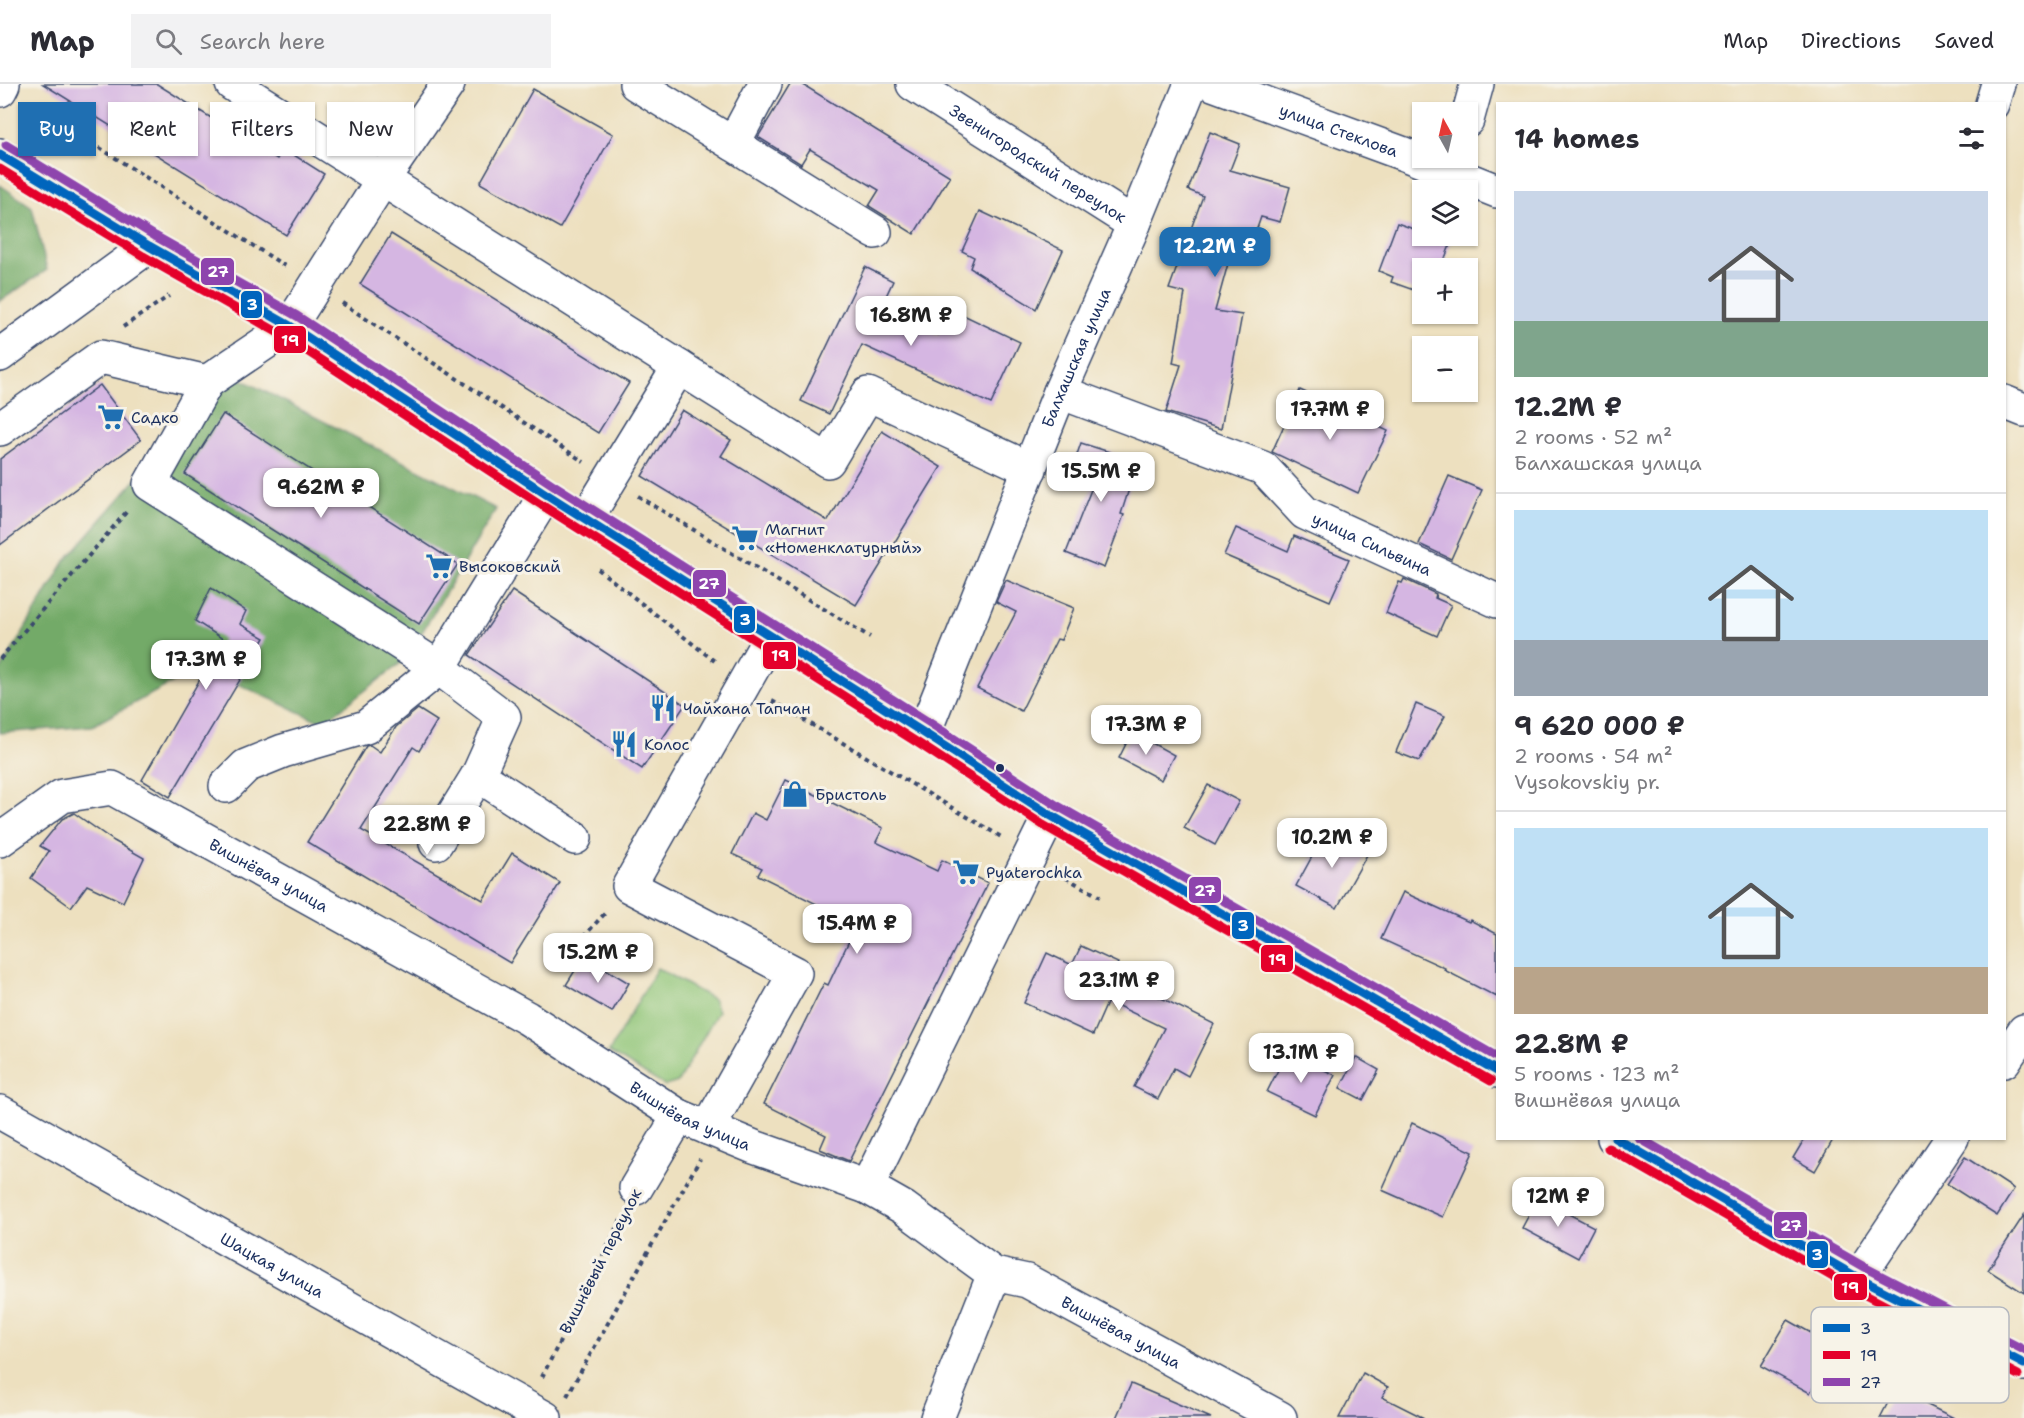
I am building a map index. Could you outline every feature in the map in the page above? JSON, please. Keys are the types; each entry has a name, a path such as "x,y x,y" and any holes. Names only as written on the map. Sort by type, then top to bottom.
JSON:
{"street":[{"path":"232,84 828,461 868,394 1030,469"},
{"path":"436,843 478,775 504,717 439,668 150,484 207,382 290,326 383,179 448,84"},
{"path":"636,84 875,232"},
{"path":"733,144 765,84"},
{"name":"Звенигородский переулок","path":"913,84 1134,224"},
{"name":"Балхашская улица","path":"924,733 1060,392 1134,224 1191,84"},
{"name":"улица Стеклова","path":"1213,84 1412,153"},
{"path":"1472,102 1477,84"},
{"path":"1993,102 1998,84"},
{"path":"0,155 149,246 290,326 546,494 1050,815 1496,1070"},
{"name":"улица Стеклова","path":"1452,168 1496,190"},
{"path":"0,354 149,246"},
{"path":"0,429 101,357 207,382"},
{"path":"586,519 679,367"},
{"name":"улица Сильвина","path":"1060,392 1263,468 1305,513 1496,601"},
{"path":"2006,403 2024,410"},
{"path":"226,786 246,766 283,752 366,727 439,668 546,494"},
{"path":"744,684 771,636"},
{"name":"Вишнёвый переулок","path":"636,1188 701,1125 795,973 629,886 744,684"},
{"path":"478,775 575,838"},
{"name":"Вишнёвая улица","path":"0,840 62,796 111,788 527,1018 701,1125 754,1147 867,1187 904,1208 994,1274 1027,1281 1280,1418"},
{"path":"867,1187 1050,815"},
{"path":"2006,1057 2024,1031"},
{"name":"Шацкая улица","path":"0,1112 545,1412"},
{"path":"1617,1140 1858,1278 1914,1307"},
{"path":"1858,1278 1951,1140"},
{"path":"937,1418 994,1274"},
{"path":"2009,1356 2024,1364"}],"path":[{"path":"2,87 316,285 610,479 870,637"},
{"path":"121,329 171,295"},
{"path":"0,659 150,484"},
{"path":"596,568 744,684 1100,897"},
{"path":"565,957 603,915"},
{"path":"545,1412 701,1125"},
{"name":"Вишнёвый переулок","path":"545,1412 636,1188"}],"green space":[{"path":"0,185 32,207 47,270 0,301"},
{"path":"229,373 496,509 406,659 323,723 201,667 92,726 0,733 0,671 65,561"},
{"path":"657,968 713,999 718,1011 678,1082 665,1086 609,1052"}],"building":[{"path":"43,84 157,84 186,102 108,102 108,124 96,117 96,102 72,102"},
{"path":"790,84 802,84 950,176 914,234 869,206 879,190 810,149 801,164 758,137"},
{"path":"533,89 613,134 560,228 480,183"},
{"path":"198,110 210,117 210,156 272,156 277,159 279,156 296,156 324,174 286,235 159,156 198,156"},
{"path":"1210,132 1240,144 1230,170 1290,187 1280,222 1261,217 1248,254 1232,249 1215,311 1242,315 1221,429 1166,412 1181,365 1173,363 1185,293 1169,289 1203,196 1188,190"},
{"path":"980,211 1063,250 1036,309 970,268 974,257 962,251"},
{"path":"1397,223 1412,228 1412,246 1450,246 1445,258 1412,258 1412,289 1391,282 1393,277 1379,271"},
{"path":"391,234 629,383 598,433 360,284"},
{"path":"865,267 893,281 880,309 938,335 951,309 1020,342 991,404 862,345 829,414 801,401"},
{"path":"100,385 141,440 0,545 0,459"},
{"path":"1300,390 1388,431 1358,493 1272,452"},
{"path":"682,410 731,440 721,456 828,521 882,431 941,467 856,605 642,476"},
{"path":"223,414 458,564 419,624 185,474"},
{"path":"1081,443 1138,461 1121,514 1124,515 1104,568 1066,553 1096,477 1072,469"},
{"path":"1449,476 1482,490 1451,559 1419,544"},
{"path":"1236,528 1288,551 1294,536 1349,559 1330,601 1224,555"},
{"path":"1404,579 1436,594 1435,598 1451,605 1437,636 1386,613 1399,582 1402,583"},
{"path":"1006,580 1074,608 1061,640 1057,639 1021,711 977,688 1016,612 996,602"},
{"path":"211,588 246,611 240,624 265,638 170,797 142,780 223,639 195,621"},
{"path":"512,591 685,705 642,769 469,655"},
{"path":"1416,704 1445,716 1419,761 1396,752"},
{"path":"418,709 437,721 419,751 413,747 361,830 483,900 512,853 560,883 510,963 307,842 366,746 370,745 380,752 396,727"},
{"path":"1132,732 1174,755 1161,780 1119,758"},
{"path":"786,780 883,828 876,842 937,871 942,860 988,883 849,1161 820,1149 826,1135 764,1104 824,983 828,985 857,924 758,875 762,868 732,854 753,813 766,820"},
{"path":"1208,785 1239,801 1215,845 1184,828"},
{"path":"74,813 114,841 144,858 123,902 87,885 71,907 31,878 49,851 40,846 62,819"},
{"path":"1327,829 1368,853 1337,908 1296,886"},
{"path":"1403,892 1469,922 1470,920 1496,933 1496,996 1444,970 1445,968 1381,939"},
{"path":"1081,946 1118,963 1113,974 1214,1024 1188,1076 1174,1068 1158,1099 1134,1087 1164,1028 1108,1001 1093,1035 1024,1003 1047,953 1072,965"},
{"path":"584,956 629,983 612,1012 566,985"},
{"path":"1287,1052 1335,1075 1315,1115 1267,1092"},
{"path":"1356,1057 1379,1070 1363,1100 1340,1088"},
{"path":"1412,1123 1473,1152 1443,1217 1382,1190"},
{"path":"1804,1140 1833,1140 1815,1171 1793,1158"},
{"path":"1965,1157 2014,1189 1997,1216 1947,1184"},
{"path":"1538,1198 1594,1227 1578,1258 1522,1228"},
{"path":"2024,1215 2024,1293 1988,1270"},
{"path":"1788,1320 1811,1333 1810,1393 1761,1366"},
{"path":"1363,1373 1388,1387 1382,1397 1424,1418 1339,1418"},
{"path":"1131,1384 1211,1418 1116,1418"},
{"path":"1888,1403 1923,1403 1954,1418 1880,1418"}],"transit line":[{"name":"27","path":"6,145 155,236 297,316 552,484 1056,805 1496,1056"},
{"name":"3","path":"0,155 149,246 290,326 546,494 1050,815 1496,1070"},
{"name":"19","path":"0,169 143,256 284,336 540,504 918,743 1043,825 1491,1081"},
{"name":"3","path":"1618,1140 1858,1278 1914,1307"},
{"name":"27","path":"1642,1140 1864,1267 1941,1307"},
{"name":"19","path":"1608,1148 1888,1307"},
{"name":"27","path":"2009,1342 2024,1350"},
{"name":"3","path":"2009,1356 2024,1364"},
{"name":"19","path":"2009,1370 2018,1375"}],"place":[{"name":"Садко","path":"111,417"},
{"name":"Магнит «Номенклатурный»","path":"745,538"},
{"name":"Высоковский","path":"439,566"},
{"name":"Чайхана Тапчан","path":"663,708"},
{"name":"Колос","path":"624,744"},
{"name":"Бристоль","path":"795,794"},
{"name":"Pyaterochka","path":"966,872"}]}
